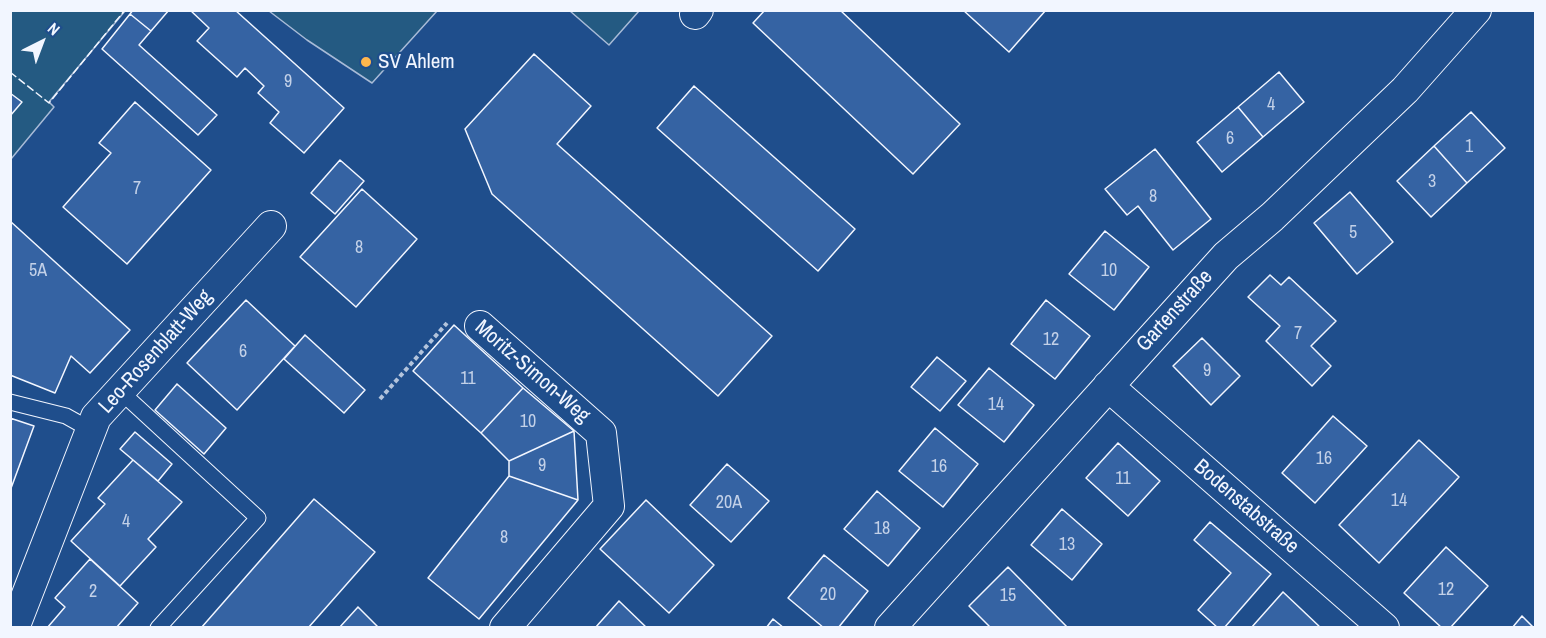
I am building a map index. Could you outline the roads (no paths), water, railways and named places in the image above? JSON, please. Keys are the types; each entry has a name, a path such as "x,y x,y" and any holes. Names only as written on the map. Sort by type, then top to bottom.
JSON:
{"street":[{"name":"Gartenstraße","path":"902,623 1108,386 1226,256 1272,217 1405,90 1476,10"},
{"name":"Leo-Rosenblatt-Weg","path":"14,627 96,417 271,226"},
{"name":"Moritz-Simon-Weg","path":"480,326 601,433 609,506 506,627"},
{"name":"Bodenstabstraße","path":"1108,386 1384,627"}],"lane":[{"path":"120,391 258,518 158,627"},
{"path":"10,402 66,416 91,430"}],"place":[{"name":"SV Ahlem","path":"366,62"}]}
